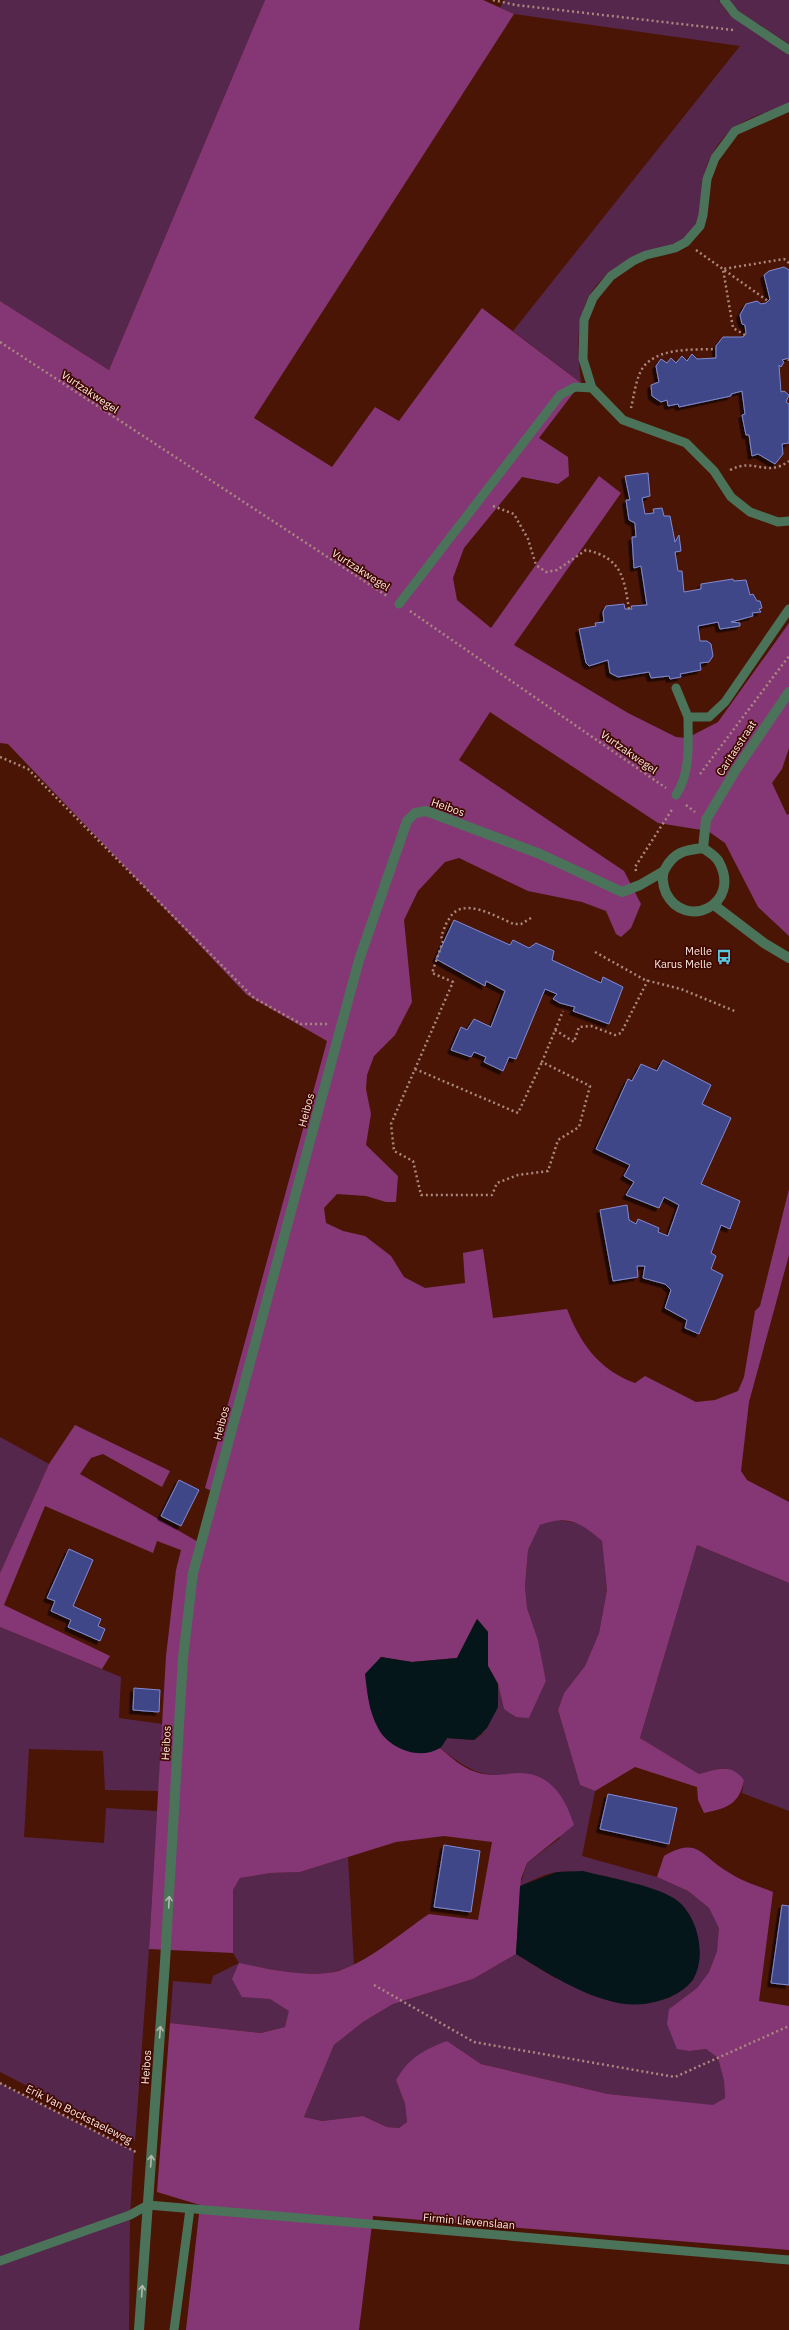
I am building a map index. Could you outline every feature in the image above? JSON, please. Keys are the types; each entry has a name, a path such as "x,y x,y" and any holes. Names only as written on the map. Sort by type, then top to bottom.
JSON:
{"street":[{"name":"Caritasstraat","path":"706,820 734,771 789,692"},
{"name":"Heibos","path":"139,2330 183,1658 193,1573 359,960 407,821 415,813 426,810 547,858 622,892 640,885 664,871"},
{"path":"703,848 706,820"},
{"path":"703,848 718,860 726,882 721,896 714,905 699,911 684,910 670,901 663,887 664,871 671,858 683,850 703,848"},
{"path":"714,905 764,943 789,958"}],"lane":[{"path":"724,0 736,14 789,50"},
{"path":"789,107 735,131 715,158 707,179 703,215 700,226 686,242 632,261 611,276 593,298 584,320 583,359 592,388 623,420 686,443 718,477 731,497 750,512 778,522 789,521"},
{"path":"399,604 560,395 575,387 592,388"},
{"path":"688,717 709,717 725,702 789,609"},
{"path":"676,688 688,717 688,753 684,782 678,797"},
{"path":"0,2261 130,2216 148,2205"},
{"name":"Firmin Lievenslaan","path":"148,2205 789,2260"},
{"path":"174,2330 190,2209"}],"path":[{"path":"493,0 516,5 734,30"},
{"path":"686,242 768,301"},
{"path":"723,269 784,259 789,263"},
{"path":"723,269 733,328 745,335"},
{"name":"Vurtzakwegel","path":"0,342 399,604 678,797 706,820"},
{"path":"628,422 643,367 654,358 670,352 716,349"},
{"path":"718,477 738,466 748,464 766,469 776,468 789,461"},
{"path":"474,507 491,506 514,514 528,539 536,565 546,572 557,570 586,550 599,553 607,558 618,566 624,578 629,609"},
{"path":"697,778 789,656"},
{"path":"0,757 28,769 254,998 301,1024 323,1025 342,1022"},
{"path":"640,885 635,866 678,797"},
{"path":"531,918 521,924 514,924 472,907 458,911 449,918 441,936 443,940 432,973 453,982 391,1124 394,1150 413,1161 421,1194 492,1195 497,1183 518,1175 548,1171 558,1140 579,1127 590,1086 542,1062"},
{"path":"595,952 648,980 681,988 737,1012"},
{"path":"555,1030 574,1042 579,1027 591,1026 615,1035 621,1033 648,980"},
{"path":"415,1070 518,1113 542,1062 563,1011"},
{"path":"374,1985 474,2042 675,2077 789,2026"},
{"name":"Erik Van Bockstaeleweg","path":"0,2083 151,2159"}],"shaded area":[{"path":"0,0 265,0 109,370 0,301"},
{"path":"265,0 483,0 514,14 254,418 332,467 375,407 399,421 482,308 581,383 539,438 568,457 569,476 558,484 522,477 464,548 453,578 457,600 491,628 599,476 621,493 514,645 628,713 676,737 687,738 718,722 789,623 789,748 782,769 772,783 787,815 789,814 789,936 758,907 725,843 708,831 658,823 490,712 459,760 624,871 641,904 631,928 621,937 616,934 606,911 582,902 528,891 459,858 445,862 418,891 404,920 412,1002 395,1035 374,1056 367,1075 366,1089 371,1114 366,1145 398,1176 396,1202 386,1202 366,1196 337,1194 324,1208 326,1223 343,1231 365,1236 391,1256 404,1277 425,1288 465,1283 463,1253 483,1249 493,1318 567,1309 578,1333 592,1354 611,1371 635,1383 645,1376 696,1402 715,1400 738,1391 744,1377 755,1311 760,1306 789,1189 789,1255 749,1402 741,1471 747,1480 789,1502 789,1583 697,1545 640,1738 699,1774 718,1769 729,1769 734,1771 744,1780 742,1788 739,1795 731,1804 704,1813 698,1800 697,1787 635,1767 595,1791 580,1785 558,1710 564,1693 585,1666 599,1633 607,1590 602,1541 587,1529 574,1522 559,1520 540,1525 528,1550 525,1586 527,1608 538,1640 546,1681 529,1718 516,1717 504,1709 498,1684 488,1666 488,1632 477,1619 457,1658 412,1662 380,1657 427,1752 440,1748 461,1765 482,1774 493,1775 521,1773 532,1774 541,1778 549,1783 562,1798 567,1806 574,1825 527,1863 521,1879 516,1954 473,1979 393,2004 363,2022 334,2045 304,2117 322,2121 363,2116 387,2127 399,2128 407,2122 405,2104 396,2080 406,2066 417,2056 430,2048 447,2041 481,2064 608,2094 713,2105 725,2098 724,2081 718,2058 706,2049 690,2051 677,2049 667,2024 669,2009 697,1988 709,1972 717,1951 719,1928 709,1908 688,1891 657,1877 664,1856 676,1850 692,1848 699,1850 719,1866 738,1878 773,1892 759,2001 789,2006 789,2250 373,2216 359,2330 186,2330 200,2205 157,2192 170,2023 261,2033 285,2027 289,2011 270,1999 242,1997 232,1979 239,1963 272,1970 305,1974 339,1971 380,1950 429,1914 478,1920 492,1842 444,1836 396,1842 300,1872 271,1873 240,1878 233,1890 233,1953 149,1949 166,1656 176,1570 181,1550 157,1541 153,1553 45,1506 4,1605 110,1656 102,1669 0,1627 0,1573 49,1464 75,1425 170,1471 162,1487 103,1454 91,1458 80,1474 200,1543 214,1492 205,1488 327,1041 247,995 8,744 0,743 0,301 109,370"},
{"path":"504,0 718,0 728,13 789,55 789,103 742,122 724,137 714,151 704,175 700,216 691,231 681,240 670,246 629,261 616,268 602,279 592,291 585,305 579,334 578,350 581,383 513,331 740,46 514,14 500,8"},
{"path":"729,0 789,0 789,44 735,9"},
{"path":"0,1437 49,1464 0,1573"},
{"path":"554,1519 582,1524 602,1541 607,1590 599,1633 585,1666 564,1693 558,1710 580,1785 595,1791 582,1856 657,1877 688,1891 709,1908 720,1928 717,1951 709,1972 697,1988 669,2009 690,2051 706,2049 718,2058 724,2081 725,2098 713,2106 608,2094 481,2064 447,2041 396,2080 405,2104 407,2122 399,2128 387,2127 363,2116 322,2121 304,2117 334,2045 363,2022 393,2004 473,1979 516,1954 555,1978 643,2004 669,1998 693,1980 699,1955 675,1899 617,1879 571,1871 553,1873 520,1886 527,1863 560,1838 522,1773 497,1775 478,1772 460,1763 440,1748 447,1738 474,1740 482,1734 498,1707 498,1684 504,1709 529,1718 546,1681 538,1640 527,1608 525,1586 528,1550 540,1525"},
{"path":"697,1545 789,1583 789,1811 742,1793 744,1780 723,1768 699,1774 640,1738"},
{"path":"477,1619 488,1632 488,1666 498,1684 498,1707 487,1728 474,1740 447,1738 441,1747 432,1752 414,1753 396,1747 383,1735 372,1715 365,1674 381,1657 412,1662 457,1658"},
{"path":"0,1627 121,1677 119,1718 162,1724 159,1791 105,1790 103,1751 29,1749 24,1837 104,1843 106,1808 157,1811 135,2141 0,2072"},
{"path":"348,1857 354,1966 329,1973 298,1974 239,1964 270,1999 290,2011 285,2027 261,2033 170,2023 173,1981 211,1984 213,1976 239,1963 233,1953 233,1890 240,1878 271,1873 300,1872"},
{"path":"583,1871 644,1886 666,1894 683,1906 695,1925 700,1949 697,1971 692,1981 687,1986 670,1997 650,2003 628,2004 611,2001 577,1989 516,1954 520,1886 557,1872"},
{"path":"0,2083 134,2151 130,2215 129,2330 0,2330"}],"building":[{"path":"784,267 789,270 789,358 782,360 784,362 781,367 779,365 781,392 784,391 789,395 786,402 789,404 789,443 782,444 783,454 775,464 758,454 752,456 749,435 746,435 742,415 745,414 742,391 731,394 731,396 679,407 678,404 668,406 667,400 661,402 652,396 651,385 659,382 656,366 661,359 667,363 671,358 676,363 682,356 687,361 692,354 697,359 716,358 716,346 723,337 743,337 746,333 745,325 742,324 740,315 746,304 757,301 761,304 766,303 770,299 764,275 769,271"},
{"path":"648,473 650,496 642,498 645,514 654,513 653,509 662,508 664,516 670,516 675,542 679,535 681,551 675,552 678,571 682,571 684,592 701,589 701,584 733,579 734,581 746,580 750,595 753,594 757,601 760,601 762,608 759,609 761,612 752,613 753,616 731,622 740,623 740,626 720,629 718,622 698,626 700,641 707,641 711,644 713,656 709,662 700,663 701,670 680,674 681,677 670,679 669,676 651,678 649,672 618,677 610,673 608,660 589,666 586,663 579,629 596,626 595,623 604,622 603,612 606,606 624,604 625,609 632,609 631,606 647,605 641,566 634,568 632,537 636,537 635,523 629,520 626,500 630,500 625,476"},
{"path":"454,920 510,945 513,940 529,948 536,943 554,951 552,960 601,983 603,977 623,987 609,1024 573,1011 575,1007 560,1003 553,999 557,994 545,989 516,1059 509,1057 503,1071 484,1062 486,1057 474,1052 471,1057 451,1050 461,1027 467,1030 474,1019 491,1027 505,991 486,981 485,986 436,959"},
{"path":"663,1060 711,1085 702,1104 731,1118 701,1184 740,1201 730,1229 721,1225 711,1253 716,1256 711,1269 723,1275 699,1334 685,1328 687,1320 665,1308 671,1290 665,1284 643,1278 645,1266 637,1266 638,1277 613,1281 600,1210 627,1205 629,1220 636,1224 638,1219 659,1228 658,1232 668,1236 679,1205 664,1197 659,1208 626,1195 634,1182 624,1176 630,1165 596,1149 628,1079 632,1081 641,1064 657,1071"},
{"path":"179,1480 199,1490 181,1526 161,1516"},
{"path":"69,1549 93,1560 73,1606 101,1619 98,1626 105,1629 100,1641 68,1627 71,1620 51,1611 55,1601 47,1598"},
{"path":"134,1688 160,1690 159,1712 133,1710"},
{"path":"608,1794 677,1808 669,1844 600,1829"},
{"path":"444,1845 480,1851 471,1912 434,1907"},
{"path":"782,1905 789,1906 789,1985 771,1983"}],"place":[{"name":"Melle Karus Melle","path":"724,957"}]}
